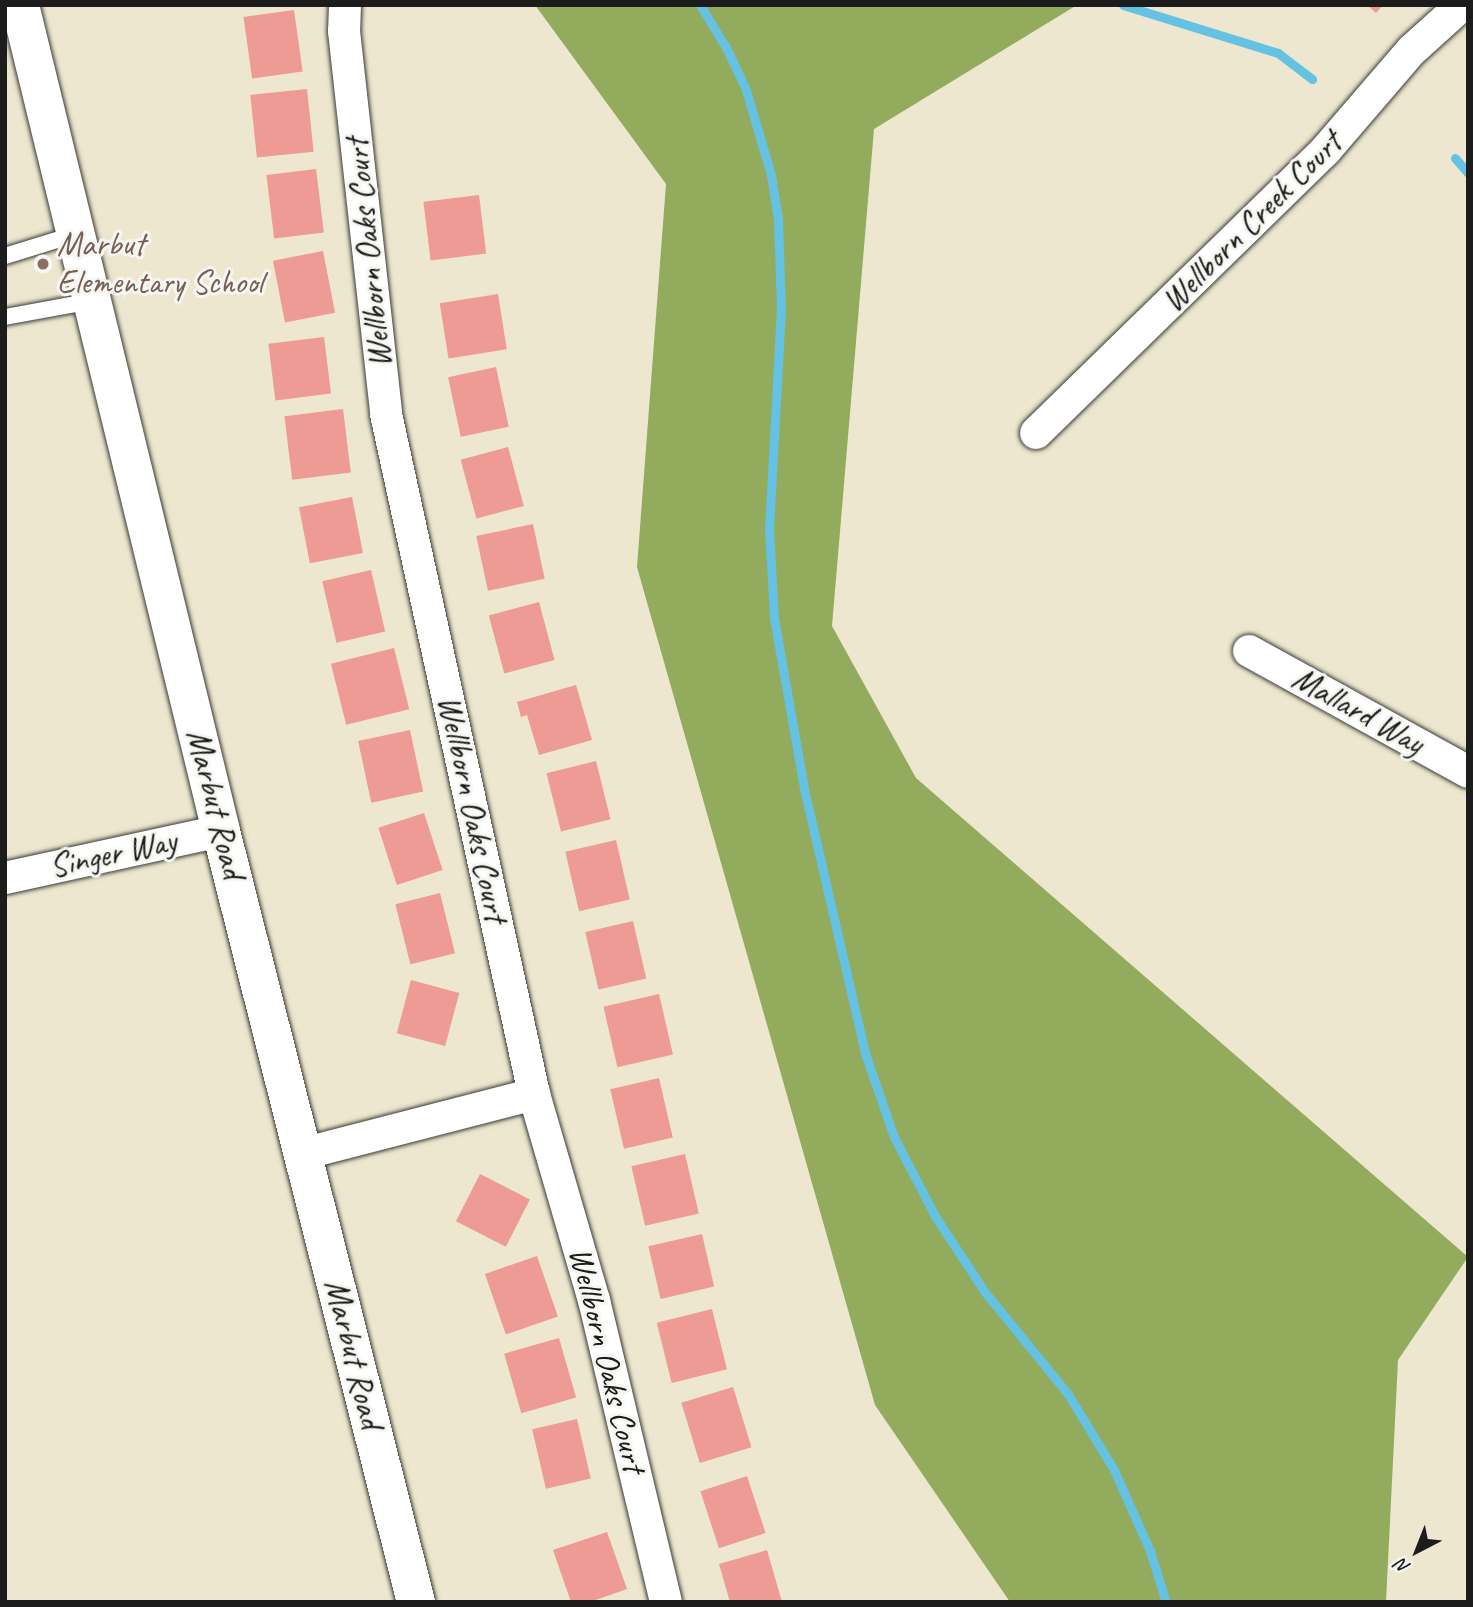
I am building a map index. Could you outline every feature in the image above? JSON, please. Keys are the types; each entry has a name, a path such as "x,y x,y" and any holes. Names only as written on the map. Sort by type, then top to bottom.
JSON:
{"street":[{"name":"Marbut Road","path":"20,5 221,831 416,1602"},
{"name":"Wellborn Oaks Court","path":"345,5 344,31 386,414 534,1094 594,1300 666,1602"},
{"name":"Wellborn Creek Court","path":"1036,433 1325,151 1412,50 1462,5"},
{"name":"Mallard Way","path":"1249,651 1468,772"},
{"name":"Singer Way","path":"5,878 221,831"},
{"path":"302,1154 534,1094"}],"lane":[{"path":"5,256 76,234"},
{"path":"5,317 92,301"}],"green space":[{"path":"535,5 1077,5 874,129 832,626 916,778 1468,1257 1398,1360 1386,1602 1010,1602 875,1405 637,567 666,184"}],"building":[{"path":"1367,5 1383,5 1376,13"},
{"path":"294,10 303,71 252,78 243,17"},
{"path":"307,89 314,152 257,158 250,95"},
{"path":"316,169 324,233 274,239 266,175"},
{"path":"479,195 486,254 431,260 423,202"},
{"path":"323,251 335,313 285,323 273,261"},
{"path":"498,294 507,349 448,359 440,303"},
{"path":"324,337 331,394 275,400 268,344"},
{"path":"496,367 509,427 461,437 448,377"},
{"path":"343,409 351,473 292,480 284,416"},
{"path":"508,447 524,506 476,519 461,460"},
{"path":"352,497 363,553 310,563 299,507"},
{"path":"533,524 545,579 488,591 476,536"},
{"path":"371,570 385,631 336,643 322,581"},
{"path":"539,602 555,660 504,673 489,615"},
{"path":"394,648 409,709 346,725 331,664"},
{"path":"576,685 592,740 539,755 527,715 521,717 517,702"},
{"path":"410,730 423,792 371,803 358,741"},
{"path":"596,761 611,819 561,832 547,773"},
{"path":"424,813 443,870 397,885 378,828"},
{"path":"616,840 630,899 579,911 565,852"},
{"path":"440,893 455,953 410,964 395,904"},
{"path":"633,921 646,978 599,990 585,932"},
{"path":"411,980 459,993 445,1046 397,1033"},
{"path":"659,994 673,1054 617,1067 603,1007"},
{"path":"659,1078 673,1137 624,1149 610,1089"},
{"path":"685,1154 699,1213 645,1226 631,1166"},
{"path":"480,1174 530,1199 506,1247 456,1221"},
{"path":"702,1234 714,1287 661,1299 648,1246"},
{"path":"537,1256 558,1317 506,1334 485,1274"},
{"path":"712,1309 727,1369 672,1383 657,1323"},
{"path":"559,1338 576,1398 521,1413 504,1354"},
{"path":"733,1387 751,1447 700,1463 681,1403"},
{"path":"577,1419 591,1478 546,1489 532,1429"},
{"path":"747,1476 766,1533 719,1548 700,1491"},
{"path":"607,1532 627,1589 590,1602 571,1602 553,1550"},
{"path":"767,1550 782,1602 730,1602 719,1564"}],"waterway":[{"path":"700,5 727,49 746,90 771,175 778,219 781,308 769,529 774,618 805,793 865,1053 894,1137 935,1216 984,1291 1068,1394 1114,1470 1150,1551 1166,1602"},
{"path":"1123,5 1278,53 1312,79"},
{"path":"1455,158 1468,173"}],"place":[{"name":"Marbut Elementary School","path":"43,264"}]}
